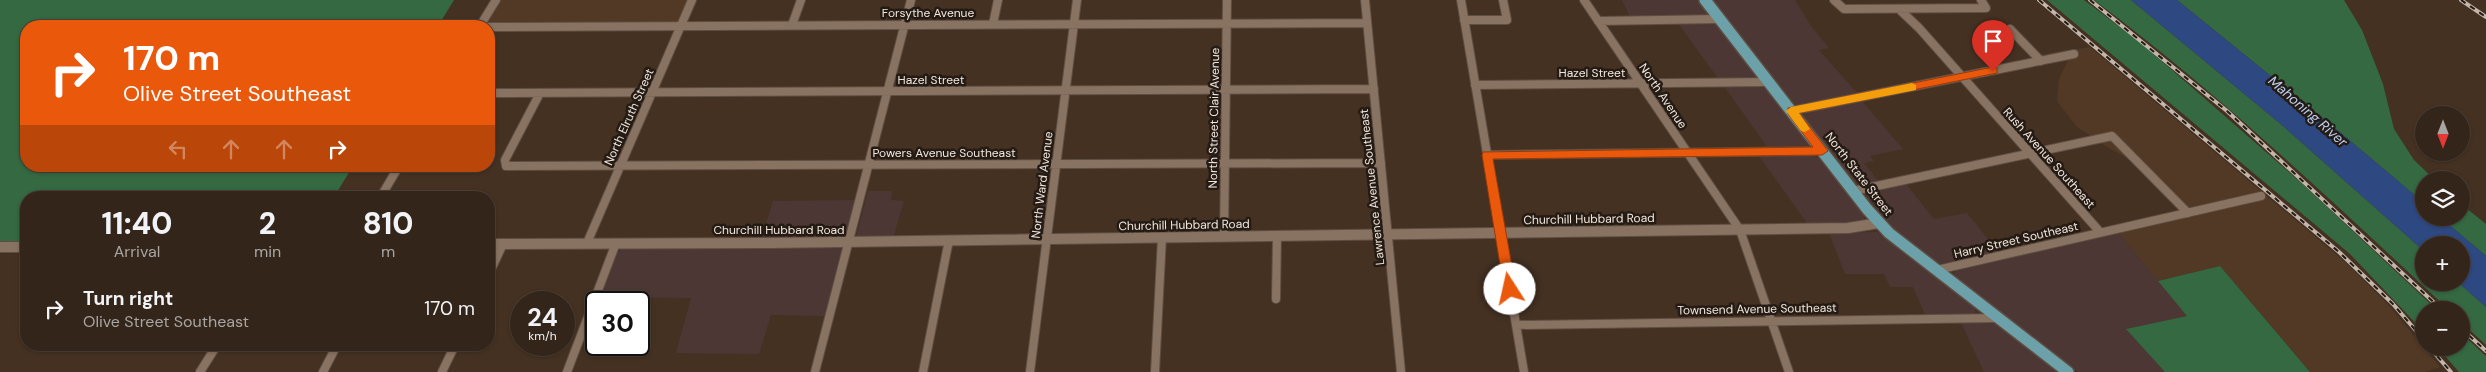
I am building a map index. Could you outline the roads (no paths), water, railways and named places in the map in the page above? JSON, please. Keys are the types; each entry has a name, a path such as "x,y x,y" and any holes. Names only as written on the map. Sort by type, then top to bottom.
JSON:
{"main road":[{"name":"North State Street","path":"1705,0 1879,223 1936,270 2068,372"},
{"name":"Churchill Hubbard Road","path":"495,244 848,242 1740,230 1848,228 1879,223"},
{"path":"0,247 20,247"}],"street":[{"path":"484,20 496,0"},
{"name":"North Elruth Street","path":"587,243 692,0"},
{"path":"792,25 801,0"},
{"path":"815,372 911,0"},
{"path":"993,24 998,0"},
{"name":"North Ward Avenue","path":"1030,372 1077,0"},
{"name":"North Street Clair Avenue","path":"1224,237 1227,0"},
{"name":"Lawrence Avenue Southeast","path":"1365,0 1401,372"},
{"path":"1461,0 1524,372"},
{"path":"1464,20 1507,20 1503,0"},
{"name":"North Avenue","path":"1584,0 1740,230 1789,372"},
{"path":"1834,0 1844,8 1900,10 1986,8 1981,0"},
{"name":"Rush Avenue Southeast","path":"1900,10 1919,28 2100,232"},
{"path":"1598,21 1720,19"},
{"name":"Forsythe Avenue","path":"495,27 1368,23"},
{"path":"2010,28 2041,61"},
{"path":"1791,111 2074,54"},
{"name":"Hazel Street","path":"1475,85 1769,82"},
{"name":"Hazel Street","path":"495,94 1374,89"},
{"name":"Powers Avenue Southeast","path":"540,93 505,160 506,166 1381,163"},
{"path":"1853,191 2112,136 2188,213"},
{"path":"1487,155 1822,151"},
{"path":"384,191 395,172"},
{"name":"Harry Street Southeast","path":"1936,270 2261,196"},
{"path":"1276,299 1277,236"},
{"path":"1155,372 1162,238"},
{"path":"923,372 948,240"},
{"path":"567,372 616,243"},
{"path":"495,261 503,244"},
{"name":"Townsend Avenue Southeast","path":"1516,325 1998,318"},
{"path":"200,372 213,351"},
{"path":"322,372 334,351"},
{"path":"442,372 452,351"}],"water":[{"name":"Mahoning River","path":"2131,0 2177,0 2415,195 2415,226 2450,226 2462,236 2415,236 2415,243 2283,126"},
{"path":"2470,242 2486,256 2486,307 2468,291 2470,291"}],"railway":[{"path":"2039,0 2339,252 2393,304 2415,330"},
{"path":"2090,0 2227,111 2432,301"},
{"path":"2461,0 2486,17"},
{"path":"2470,336 2486,351"},
{"path":"2437,356 2451,372"}]}
